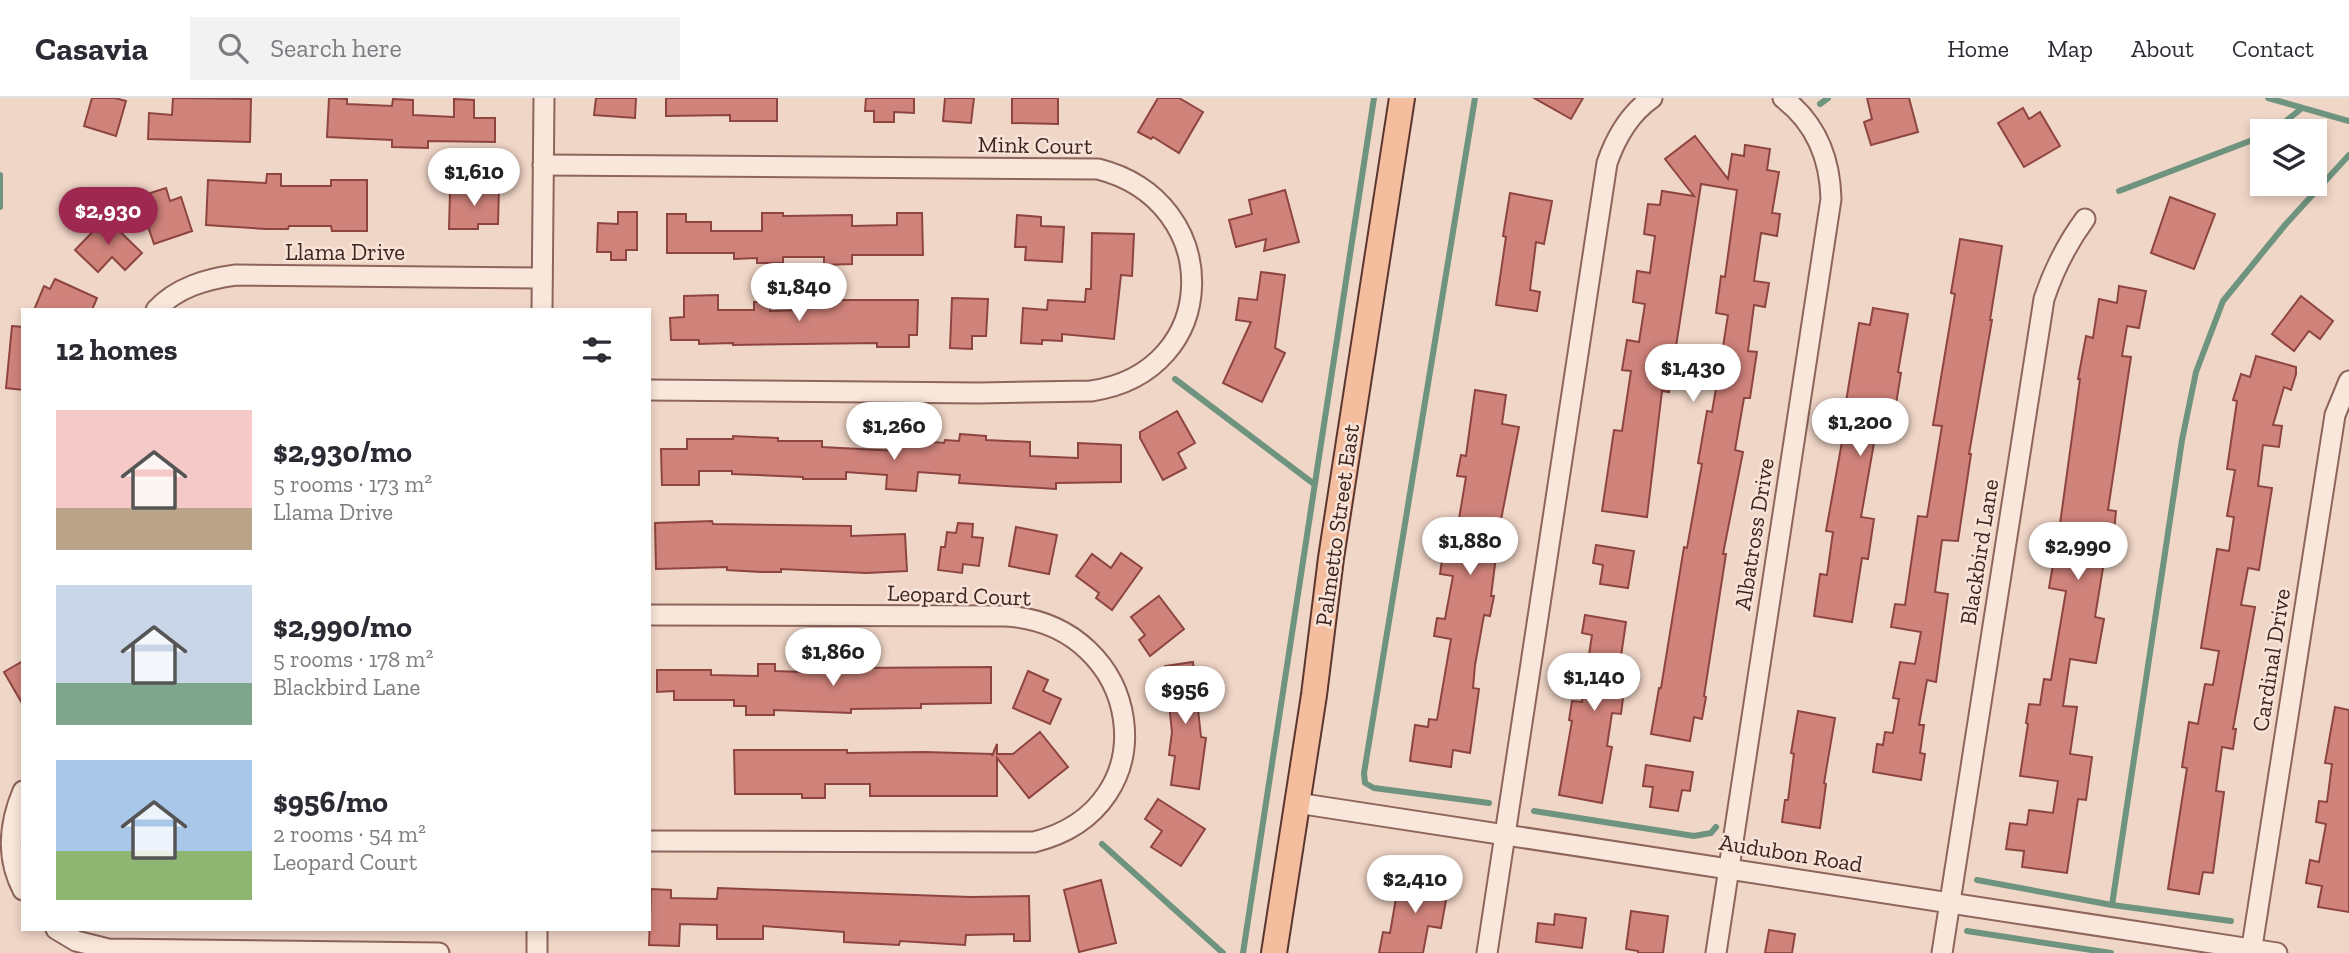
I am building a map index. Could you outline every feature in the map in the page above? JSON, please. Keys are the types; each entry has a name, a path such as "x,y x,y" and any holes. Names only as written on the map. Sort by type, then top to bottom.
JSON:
{"main road":[{"name":"Palmetto Street East","path":"1274,953 1331,558 1402,98"}],"street":[{"path":"542,308 544,98"},
{"path":"1487,953 1608,163 1622,129 1633,114 1652,98"},
{"name":"Albatross Drive","path":"1716,953 1831,199 1828,169 1819,140 1801,115 1783,98"},
{"name":"Mink Court","path":"543,165 1098,169 1133,181 1155,197 1173,218 1188,251 1192,287 1188,311 1180,333 1161,359 1149,369 1136,378 1107,389 979,393 651,390"},
{"name":"Blackbird Lane","path":"1942,953 2044,299 2065,247 2085,219"},
{"name":"Llama Drive","path":"158,308 177,293 196,284 236,275 542,278"},
{"name":"Cardinal Drive","path":"2251,951 2335,415 2349,381"},
{"name":"Leopard Court","path":"651,615 1006,616 1040,621 1072,636 1098,659 1115,689 1124,722 1125,739 1119,771 1092,813 1065,832 1034,842 651,841"},
{"path":"21,796 13,817 11,842 13,866 21,885"},
{"name":"Audubon Road","path":"1297,803 2277,953"},
{"path":"59,931 76,941 108,949 439,953"},
{"path":"537,931 537,953"}],"building":[{"path":"92,98 126,101 116,136 84,126"},
{"path":"173,98 251,99 250,142 148,139 149,113 172,115"},
{"path":"329,98 347,99 347,104 392,106 393,99 413,100 413,115 454,117 454,99 474,100 474,118 495,118 495,142 428,141 428,148 392,147 392,140 327,137"},
{"path":"596,98 636,98 635,118 594,115"},
{"path":"666,98 777,98 777,121 730,121 730,115 666,116"},
{"path":"866,98 914,98 914,113 894,112 894,122 874,122 874,111 865,111"},
{"path":"945,98 974,98 971,123 943,121"},
{"path":"1012,98 1058,98 1058,124 1012,123"},
{"path":"1158,98 1179,98 1203,112 1179,153 1153,137 1151,139 1138,132"},
{"path":"1534,98 1583,98 1571,119"},
{"path":"1867,98 1909,98 1918,132 1871,145 1864,122 1872,119"},
{"path":"2023,108 2029,119 2040,112 2060,146 2024,167 1998,123"},
{"path":"1695,136 1728,179 1732,154 1744,156 1745,145 1770,149 1767,170 1779,172 1772,213 1780,214 1777,236 1761,233 1754,281 1769,283 1765,307 1754,305 1748,351 1757,352 1750,398 1744,398 1735,450 1743,452 1723,554 1726,554 1702,719 1694,717 1690,741 1651,734 1684,547 1687,548 1702,464 1698,463 1707,411 1712,412 1723,347 1728,315 1716,313 1721,276 1725,277 1737,190 1701,184 1669,392 1662,391 1647,517 1602,511 1614,430 1622,431 1631,371 1622,370 1627,340 1639,342 1645,304 1633,302 1637,271 1650,273 1655,236 1644,234 1648,204 1660,205 1662,191 1694,196 1665,159"},
{"path":"267,174 281,174 281,186 331,186 331,180 367,180 367,231 332,231 331,226 266,229 206,225 208,180 266,183"},
{"path":"473,185 499,186 498,224 478,224 478,229 449,229 450,191 472,192"},
{"path":"166,188 170,201 181,197 192,231 154,244 138,197"},
{"path":"1285,190 1299,242 1264,251 1266,239 1236,247 1229,220 1252,214 1249,200"},
{"path":"1510,193 1552,201 1544,244 1536,242 1530,290 1540,292 1537,311 1496,305"},
{"path":"2170,197 2215,214 2194,269 2151,253"},
{"path":"618,212 637,212 637,250 626,250 626,260 611,260 611,252 597,252 598,223 618,224"},
{"path":"762,213 783,213 783,216 852,215 852,226 897,225 897,213 922,213 923,255 852,255 852,264 824,265 824,257 783,257 783,263 757,263 757,258 734,259 734,253 667,253 667,214 686,214 686,222 711,222 711,231 762,231"},
{"path":"1017,215 1041,217 1041,226 1064,227 1062,262 1025,260 1026,247 1015,247"},
{"path":"106,218 142,253 125,270 112,257 98,272 75,250"},
{"path":"1092,233 1134,234 1132,276 1121,275 1114,339 1062,334 1062,341 1021,343 1023,308 1047,310 1048,300 1085,302 1086,289 1091,289"},
{"path":"1960,239 2002,246 1958,541 1942,540 1935,592 1948,594 1936,682 1927,680 1919,725 1924,725 1920,753 1925,754 1921,780 1873,772 1877,744 1883,745 1885,732 1893,733 1899,699 1893,698 1900,662 1915,664 1921,632 1891,627 1895,604 1905,605 1918,516 1927,517 1942,426 1933,425 1955,294 1951,293"},
{"path":"1261,272 1285,275 1275,348 1285,353 1262,402 1223,383 1251,322 1236,320 1239,298 1257,300"},
{"path":"55,279 97,298 93,308 35,308 44,286 50,289"},
{"path":"2119,286 2146,291 2139,328 2127,326 2122,356 2131,357 2108,510 2116,511 2114,531 2109,531 2095,617 2104,619 2096,663 2070,659 2063,706 2077,707 2070,754 2092,757 2086,800 2078,799 2067,873 2022,867 2024,851 2006,849 2010,823 2027,825 2029,810 2053,813 2058,781 2020,776 2026,723 2029,704 2040,705 2044,679 2051,680 2066,591 2049,588 2086,336 2093,338 2099,299 2117,303"},
{"path":"718,295 718,310 754,310 754,302 770,302 770,311 800,310 800,300 918,300 917,335 909,335 909,347 877,347 877,343 699,344 699,340 671,340 670,318 684,317 684,296"},
{"path":"2301,296 2333,321 2320,339 2309,331 2294,351 2272,334"},
{"path":"952,298 988,299 986,336 972,336 972,349 950,348"},
{"path":"1873,308 1908,314 1893,423 1878,420 1861,517 1874,519 1868,559 1862,558 1852,622 1814,616 1820,574 1827,575 1833,532 1826,531 1847,414 1844,414 1859,323 1870,325"},
{"path":"12,326 21,327 21,390 6,388"},
{"path":"2256,356 2296,367 2296,374 2291,390 2284,387 2273,425 2282,426 2279,447 2263,445 2258,486 2272,488 2259,570 2248,568 2241,605 2255,607 2233,729 2236,729 2233,749 2222,747 2216,791 2224,792 2213,873 2203,872 2199,894 2168,889 2187,768 2182,767 2189,722 2198,724 2205,684 2213,685 2219,651 2201,648 2217,549 2229,551 2234,517 2227,516 2235,470 2227,469 2237,401 2233,400 2241,374 2250,377"},
{"path":"1475,390 1506,395 1502,424 1519,427 1500,525 1491,596 1494,596 1490,616 1484,615 1475,665 1473,688 1479,689 1470,753 1453,750 1451,767 1410,761 1415,725 1428,727 1429,719 1437,720 1451,639 1434,636 1437,618 1445,619 1453,576 1440,574 1448,518 1459,519 1466,477 1457,476 1461,455 1466,456"},
{"path":"1177,411 1195,443 1178,453 1186,468 1163,480 1140,438 1140,432"},
{"path":"960,434 986,436 986,440 1030,442 1030,456 1078,458 1078,443 1121,445 1121,482 1056,483 1056,489 959,483 960,475 918,472 916,491 886,489 887,475 846,472 846,479 803,479 732,474 732,471 699,471 699,485 662,485 661,449 687,449 687,439 733,439 733,436 778,438 778,441 822,441 822,447 898,451 899,439 944,443 945,440 959,441"},
{"path":"712,521 713,524 851,526 851,536 905,534 907,571 866,573 781,569 781,572 761,572 727,570 727,567 656,569 655,523"},
{"path":"958,523 973,524 972,537 983,538 979,566 963,564 962,573 938,570 941,547 945,547 947,532 956,533"},
{"path":"1016,527 1057,535 1049,574 1009,566"},
{"path":"1596,545 1634,551 1628,588 1600,584 1603,565 1593,563"},
{"path":"1121,553 1142,568 1112,610 1096,598 1099,593 1076,576 1092,554 1111,568"},
{"path":"1159,596 1184,629 1150,656 1139,640 1145,635 1131,617"},
{"path":"1585,615 1626,622 1615,697 1623,698 1621,714 1612,713 1607,746 1612,747 1602,803 1559,795 1572,721 1569,720 1572,701 1582,702 1592,635 1582,633"},
{"path":"21,662 21,702 4,672"},
{"path":"1193,662 1201,737 1206,738 1199,789 1171,785 1175,756 1169,755 1172,732 1165,666"},
{"path":"758,664 775,664 775,671 831,673 832,666 991,667 991,703 851,709 851,713 774,710 774,715 746,715 746,706 734,706 734,700 674,700 674,691 657,692 657,670 711,670 711,675 758,676"},
{"path":"1028,671 1048,680 1043,691 1061,699 1050,724 1013,708"},
{"path":"2335,707 2349,710 2349,912 2318,907 2322,886 2306,883 2310,860 2319,862 2326,824 2316,822 2319,801 2327,802 2332,764 2325,763"},
{"path":"1798,711 1835,718 1824,783 1820,828 1782,822 1785,800 1788,800 1794,754 1791,753"},
{"path":"1040,732 1068,767 1029,798 997,758 997,796 870,796 870,784 825,784 825,798 802,798 802,794 735,794 734,750 847,750 847,753 925,752 992,756 997,744 997,754 1013,754"},
{"path":"1646,765 1693,772 1690,791 1682,790 1678,811 1650,807 1653,787 1643,786"},
{"path":"1158,799 1205,829 1181,866 1151,847 1162,831 1145,819"},
{"path":"1400,875 1449,883 1441,928 1428,926 1423,953 1379,953 1383,932 1390,933"},
{"path":"1101,880 1116,943 1079,952 1064,890"},
{"path":"718,888 970,897 1029,896 1030,941 1014,941 1014,934 966,935 965,945 900,941 899,945 844,942 844,932 763,926 763,939 717,939 717,925 680,924 679,946 649,945 651,889 671,890 671,898 717,899"},
{"path":"1631,911 1668,916 1663,953 1638,953 1626,949"},
{"path":"1555,914 1586,918 1582,948 1536,942 1538,923 1554,925"},
{"path":"1769,930 1795,934 1792,953 1765,953"}],"waterway":[{"path":"1243,953 1374,98"},
{"path":"1475,98 1364,773 1365,783 1374,788 1489,803"},
{"path":"1820,104 1828,98"},
{"path":"2268,98 2349,121"},
{"path":"2288,119 2301,109"},
{"path":"2119,191 2250,141"},
{"path":"2112,905 2182,440 2196,372 2223,301 2285,225 2349,155"},
{"path":"0,175 0,207"},
{"path":"1175,379 1314,484"},
{"path":"1534,811 1694,836 1711,833 1716,827"},
{"path":"1102,844 1223,953"},
{"path":"1977,880 2112,905 2231,921"},
{"path":"1967,931 2111,953"}]}
